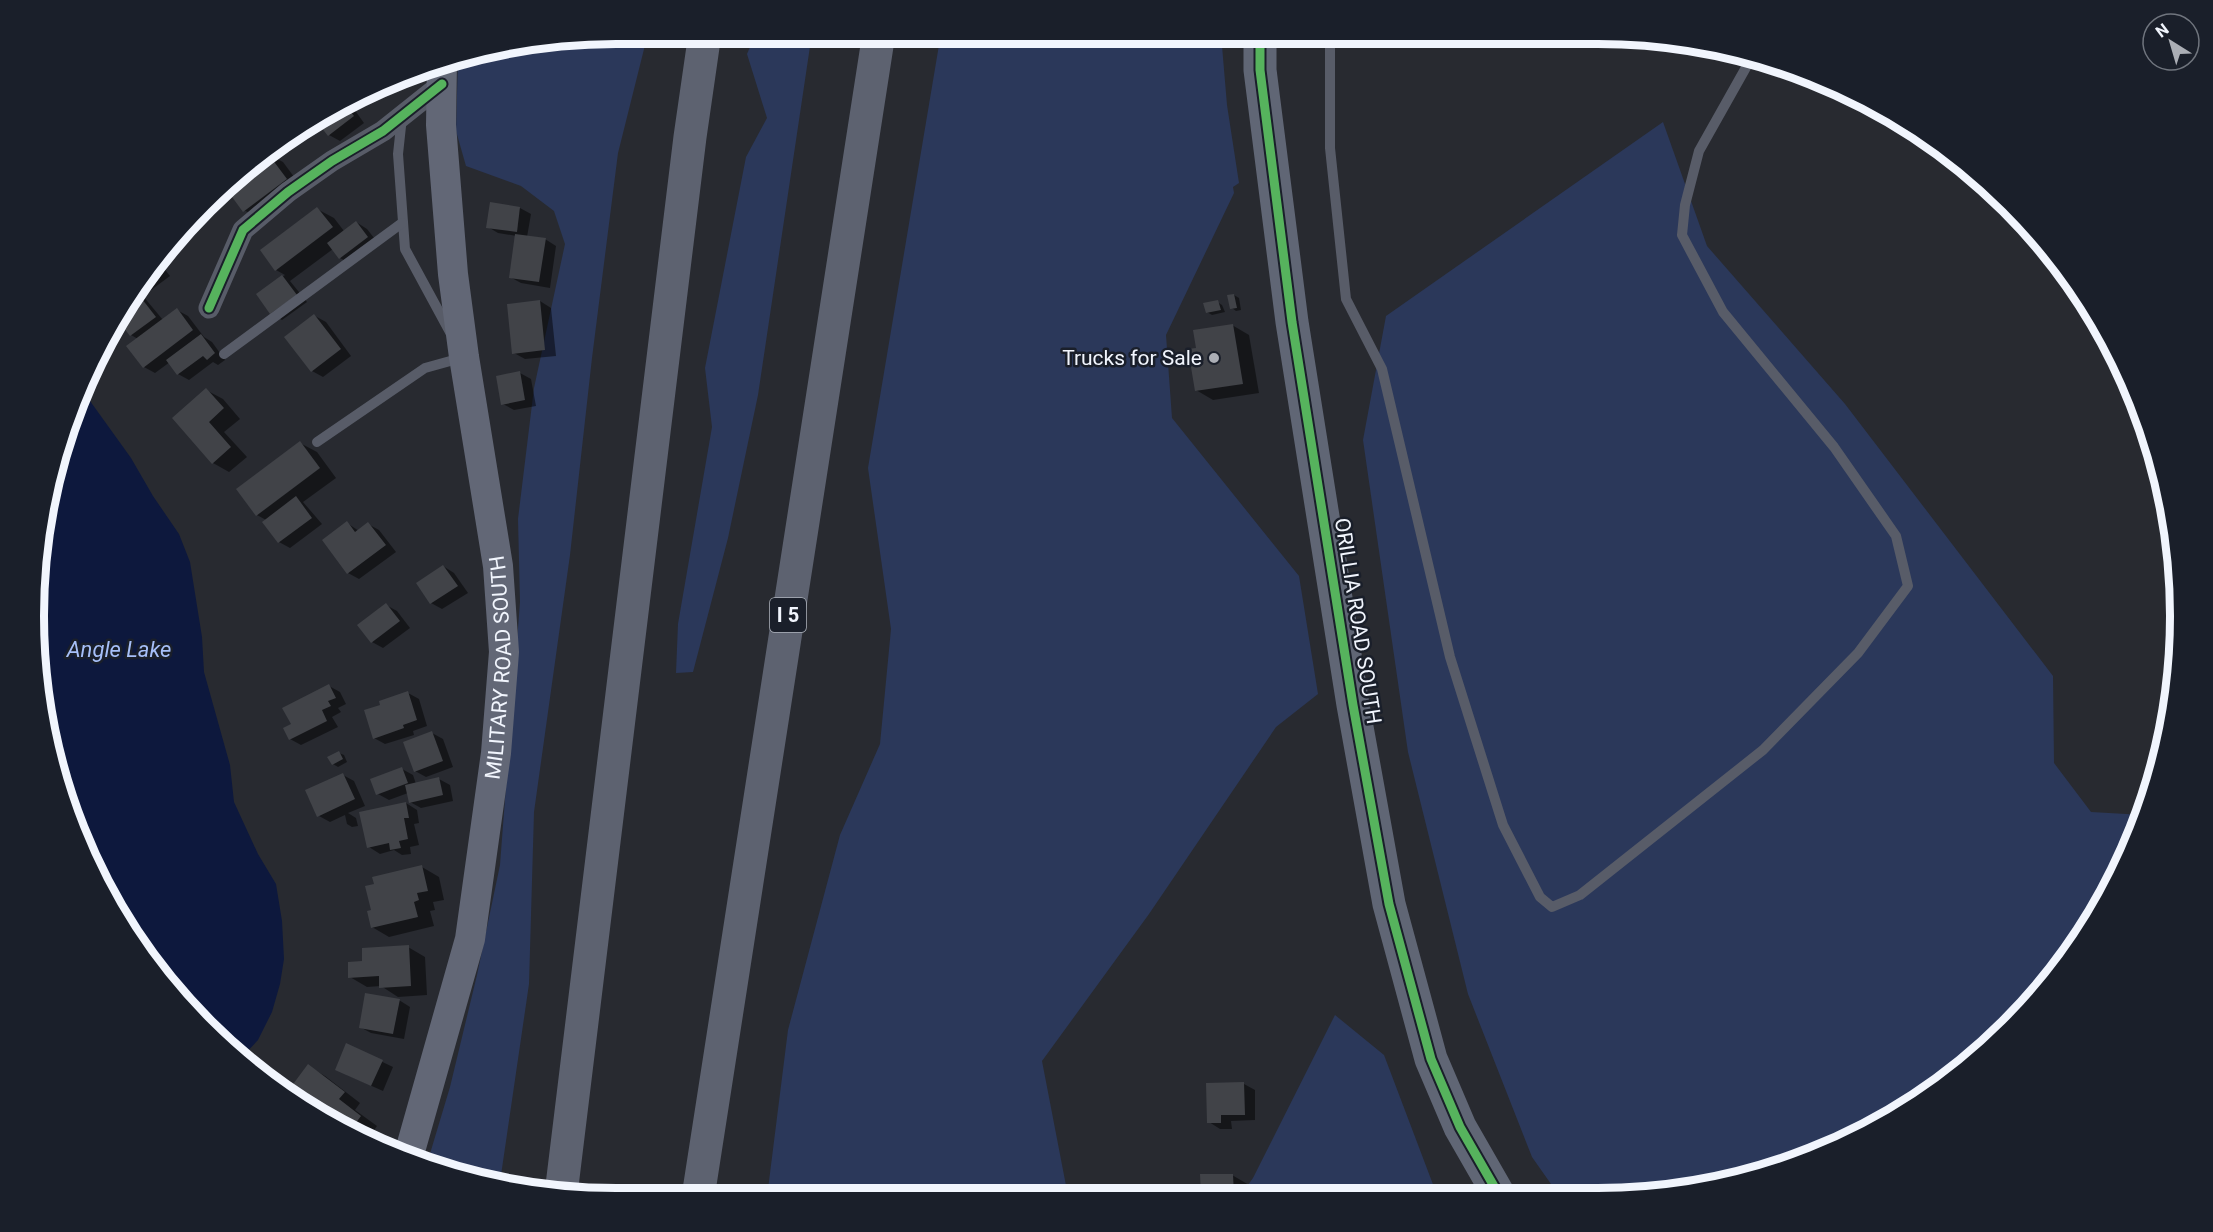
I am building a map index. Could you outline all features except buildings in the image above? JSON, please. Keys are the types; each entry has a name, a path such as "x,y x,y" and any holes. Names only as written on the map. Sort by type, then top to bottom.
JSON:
{"highway":[{"path":"562,1186 703,44"},
{"name":"I 5","path":"699,1188 877,44"}],"main road":[{"name":"ORILLIA ROAD SOUTH","path":"1260,44 1260,70 1292,322 1353,705 1389,903 1431,1059 1460,1127 1495,1188"},
{"name":"MILITARY ROAD SOUTH","path":"410,1150 470,939 496,753 504,652 498,566 464,357 445,197 441,125 442,73"}],"street":[{"path":"209,308 243,230 288,192 402,117 442,73"}],"lane":[{"path":"1330,44 1330,148 1346,300 1382,369 1450,657 1503,825 1540,897 1552,907 1580,895 1763,750 1858,652 1908,586 1896,536 1834,447 1723,312 1682,235 1685,205 1699,151 1748,64"},
{"path":"317,442 425,368 464,357 405,249 398,154 402,117"},
{"path":"224,354 402,223"}],"shaded area":[{"path":"645,44 618,153 570,555 534,812 529,984 501,1176 429,1157 450,1087 500,865 520,602 518,519 534,388 565,244 554,211 521,186 466,166 456,131 458,66 541,48"},
{"path":"751,44 810,44 758,395 728,538 693,672 676,673 678,624 712,427 705,368 746,157 767,118 747,54"},
{"path":"939,44 1222,44 1227,105 1239,183 1233,187 1234,193 1166,335 1172,418 1299,576 1318,694 1276,727 1149,914 1042,1061 1066,1188 768,1188 788,1030 840,835 880,744 891,629 868,468"},
{"path":"1663,122 1707,246 1845,404 2053,676 2054,763 2091,812 2134,814 2093,902 2051,965 2002,1021 1946,1070 1883,1112 1850,1129 1816,1145 1745,1169 1672,1184 1554,1188 1532,1157 1468,994 1408,752 1363,440 1386,316"},
{"path":"1335,1015 1384,1055 1434,1188 1246,1188 1253,1178"}],"water":[{"name":"Angle Lake","path":"87,397 131,458 179,534 190,562 202,637 204,672 230,765 234,802 258,854 276,884 282,921 284,959 272,1012 258,1040 246,1052 211,1021 162,965 140,934 120,902 87,835 63,764 48,691 44,616 45,579 48,541 63,468"}],"cycle path":[{"path":"1260,44 1260,70 1292,322 1353,705 1389,904 1431,1059 1460,1127 1495,1188"},
{"path":"209,308 243,230 288,192 332,161 383,131 442,84"}],"place":[{"name":"Trucks for Sale","path":"1214,358"}]}
